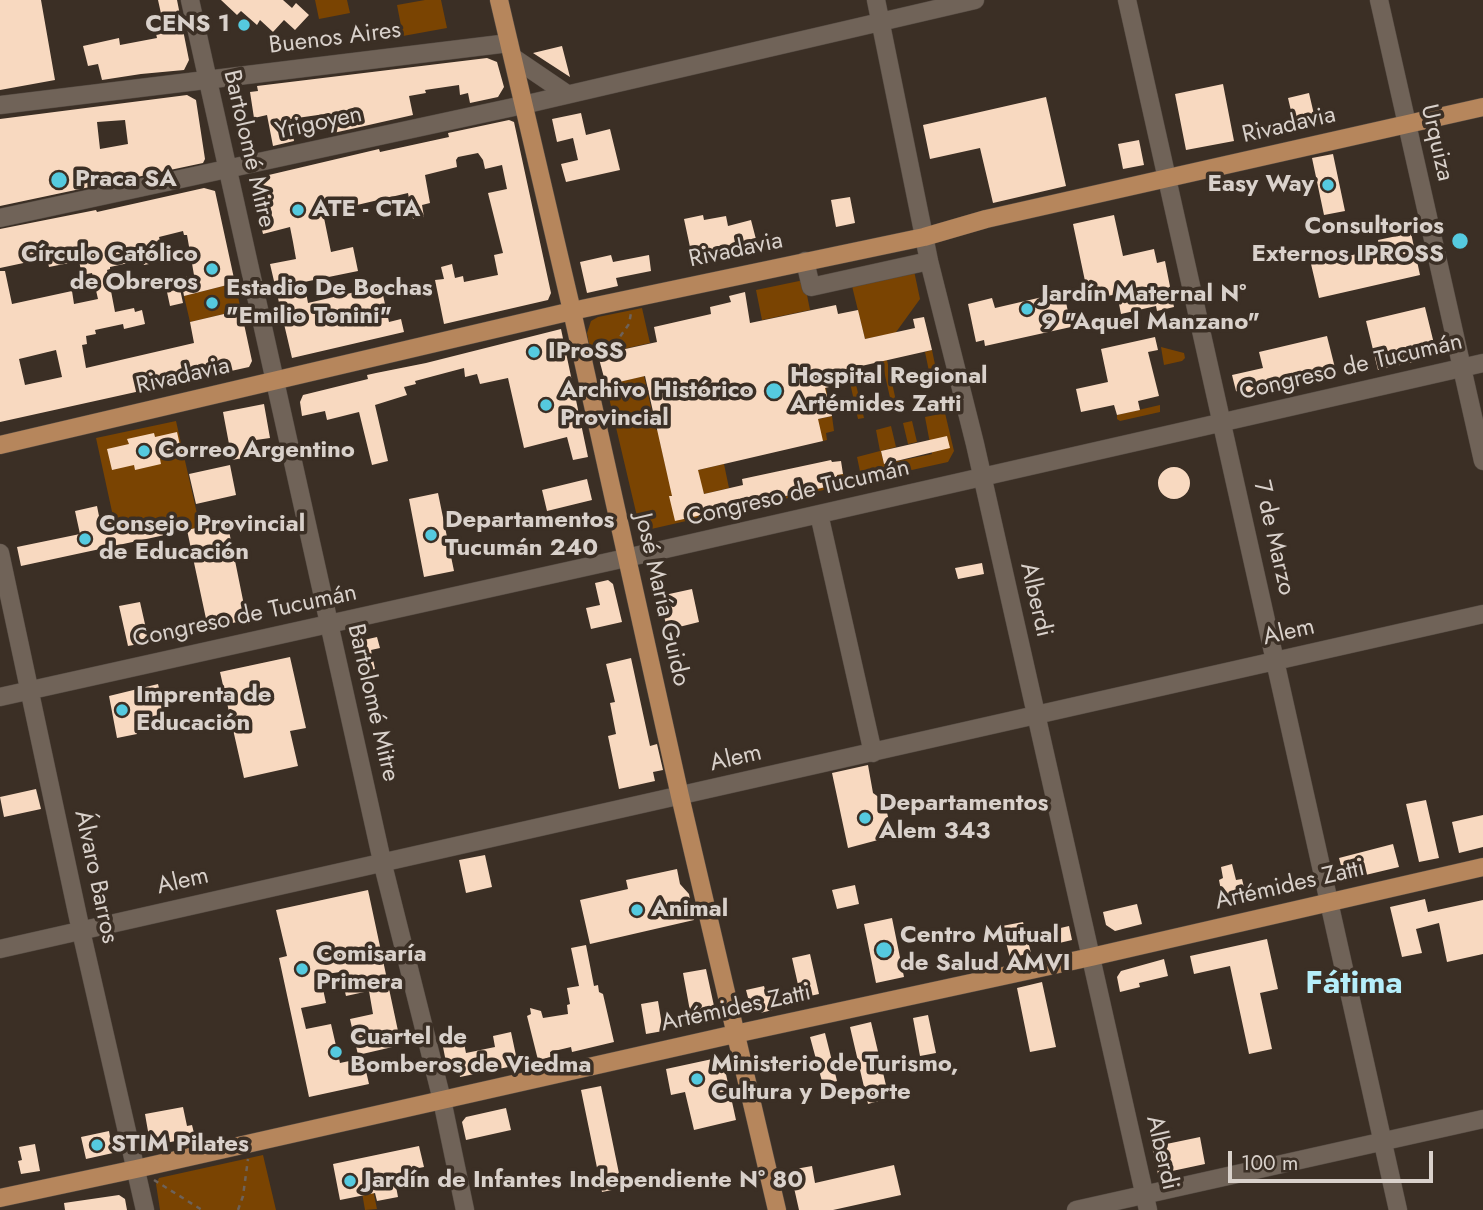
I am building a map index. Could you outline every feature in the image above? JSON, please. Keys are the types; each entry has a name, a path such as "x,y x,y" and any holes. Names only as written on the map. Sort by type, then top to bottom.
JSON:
{"main road":[{"name":"José María Guido","path":"499,0 777,1210"},
{"name":"Rivadavia","path":"0,445 572,311 924,237 986,219 1483,107"},
{"name":"Artémides Zatti","path":"0,1198 1091,957 1483,867"}],"street":[{"name":"Bartolomé Mitre","path":"190,0 382,861 442,1100 465,1210"},
{"name":"Alberdi","path":"876,0 929,261 982,477 1147,1202"},
{"name":"Yrigoyen","path":"0,218 523,104 975,0"},
{"name":"7 de Marzo","path":"1127,0 1398,1210"},
{"name":"Urquiza","path":"1379,0 1483,461"},
{"name":"Buenos Aires","path":"0,105 207,80 512,50"},
{"path":"512,50 567,94"},
{"path":"805,261 811,287 929,261"},
{"name":"Congreso de Tucumán","path":"0,697 1483,363"},
{"path":"819,514 873,752"},
{"name":"Álvaro Barros","path":"0,554 81,931 145,1210"},
{"name":"Alem","path":"0,949 1483,614"},
{"path":"1076,1210 1147,1202 1382,1141 1483,1119"}],"path":[{"path":"582,354 607,348 617,341 629,324 631,313 627,299"},
{"path":"238,1210 243,1196 249,1154 246,1144"},
{"path":"136,1169 202,1210"}],"shaded area":[{"path":"315,0 347,0 350,13 319,19"},
{"path":"441,0 447,28 403,36 397,5"},
{"path":"913,266 920,299 886,346 884,335 865,339 852,286"},
{"path":"804,280 810,310 762,320 756,290"},
{"name":"Estadio De Bochas \"Emilio Tonini\"","path":"235,283 241,310 190,322 184,296"},
{"path":"642,308 650,343 591,356 587,333 591,321 598,317"},
{"path":"1161,347 1184,353 1185,358 1164,365"},
{"path":"932,350 938,379 931,381 925,352"},
{"path":"887,360 898,410 893,411 882,362"},
{"path":"852,368 864,418 858,419 847,369"},
{"path":"644,376 656,430 716,416 660,442 668,477 724,464 729,488 704,494 702,488 670,496 733,507 734,510 647,530 639,525 606,385"},
{"path":"826,388 828,401 816,404 819,419 832,416 834,431 826,433 827,440 823,441 795,405 817,390"},
{"path":"1160,405 1160,412 1120,421 1117,419 1117,415"},
{"path":"945,413 954,451 948,462 862,481 857,457 880,451 876,430 891,426 896,447 881,451 884,464 932,454 925,417"},
{"path":"176,421 200,527 165,535 161,520 116,530 96,438"},
{"path":"912,421 917,442 908,444 903,423"},
{"path":"843,474 846,485 748,507 839,484 837,475"},
{"path":"263,1155 276,1210 160,1210 156,1184 159,1178"},
{"path":"372,1185 377,1209 365,1210 361,1187"}],"building":[{"path":"0,0 41,0 55,80 0,90"},
{"path":"158,0 177,0 189,60 184,70 102,80 98,64 88,66 83,46 119,38 120,45 157,38 155,29 164,27"},
{"path":"221,0 283,0 292,8 296,3 309,15 295,30 284,20 273,32 260,20 257,25 241,11 237,15"},
{"path":"562,46 570,77 533,53"},
{"path":"487,58 497,62 504,87 498,97 470,103 468,93 460,95 459,85 425,90 426,93 409,96 413,115 329,134 325,114 290,119 294,141 273,146 267,115 254,118 250,92 258,91 257,86"},
{"path":"1223,84 1234,141 1186,150 1175,94"},
{"path":"1309,93 1316,123 1295,128 1288,98"},
{"path":"187,95 196,100 205,159 203,163 0,206 0,119","holes":["125,120 128,144 100,149 97,122"]},
{"path":"1046,97 1066,186 993,203 980,148 930,159 923,125"},
{"path":"581,113 586,135 610,129 620,170 566,182 561,164 578,160 573,138 557,142 552,119"},
{"path":"509,120 514,122 551,293 548,300 444,324 435,280 444,279 441,267 452,264 455,278 463,276 464,282 498,275 494,255 503,253 488,193 507,189 502,165 485,169 478,153 458,157 457,167 425,175 430,203 422,205 424,217 413,219 408,193 323,213 331,252 353,247 358,271 304,282 308,303 381,286 389,322 401,319 404,332 292,358 270,264 296,259 290,227 263,234 251,186 256,178 379,149 380,152 449,137 448,133"},
{"path":"1139,140 1144,165 1123,169 1118,144"},
{"name":"Easy Way","path":"1333,154 1345,211 1324,215 1312,158"},
{"path":"204,188 215,191 235,283 184,296 181,278 194,275 187,235 184,235 183,231 159,237 160,241 156,242 158,250 151,252 154,263 144,265 142,260 107,270 115,312 134,308 135,312 142,310 145,324 124,329 123,324 95,330 96,334 86,336 87,344 82,345 86,368 194,343 190,322 241,310 252,361 249,367 0,422 0,271 5,271 12,304 72,291 74,304 98,299 92,273 82,275 79,261 49,267 47,258 0,268 0,229 96,210 97,212","holes":["56,350 62,377 25,385 19,359"]},
{"path":"850,197 855,223 836,227 831,200"},
{"path":"703,215 704,220 726,216 728,226 751,220 758,247 693,261 684,219"},
{"path":"1114,215 1123,256 1154,249 1157,263 1165,261 1174,307 1157,311 1156,306 1121,314 1117,294 1089,300 1073,224"},
{"path":"1411,233 1420,275 1319,298 1311,264 1380,249 1378,240"},
{"path":"611,255 613,262 649,255 651,271 616,278 618,286 587,293 580,262"},
{"path":"180,289 183,303 170,306 167,292"},
{"name":"Hospital Regional Artémides Zatti","path":"745,292 750,323 836,305 838,314 858,310 865,339 915,328 913,319 924,317 932,350 826,374 829,387 825,388 832,416 818,419 823,441 698,470 704,494 743,485 742,479 831,460 841,461 843,474 837,475 839,484 675,521 669,496 672,496 645,376 606,385 598,355 657,342 654,327 711,314 710,307 731,302 729,296"},
{"name":"Jardín Maternal N° 9 \"Aquel Manzano\"","path":"1064,292 1071,327 985,346 984,340 976,342 968,304 992,298 995,308"},
{"path":"1425,307 1436,352 1431,358 1378,370 1366,321"},
{"path":"561,329 588,457 573,460 567,437 524,448 508,378 480,384 477,374 465,377 464,368 415,381 416,384 404,387 407,395 375,405 388,461 372,465 359,412 327,420 325,411 302,416 300,402 303,395 368,379 367,375"},
{"path":"1327,336 1337,376 1247,396 1236,391 1232,375 1263,368 1259,352"},
{"path":"1155,337 1158,350 1148,352 1159,396 1138,401 1140,410 1117,415 1114,405 1081,412 1076,389 1108,382 1101,349"},
{"path":"264,404 270,438 256,440 259,455 232,460 223,412"},
{"name":"Correo Argentino","path":"177,432 182,454 160,459 161,464 135,470 134,465 112,470 107,449 129,444 127,439 154,433 155,437"},
{"path":"947,436 950,448 884,464 881,451"},
{"path":"230,465 236,495 196,504 189,474"},
{"path":"1174,467 1185,472 1190,483 1185,494 1174,499 1163,494 1158,483 1163,472"},
{"path":"587,479 592,500 547,511 542,490"},
{"name":"Departamentos Tucumán 240","path":"438,493 454,571 424,577 409,499"},
{"name":"Consejo Provincial de Educación","path":"97,506 99,516 113,513 116,530 161,520 165,535 21,566 17,547 80,534 75,511"},
{"path":"227,521 247,620 208,628 187,530"},
{"path":"982,563 984,574 958,579 955,568"},
{"path":"608,580 613,584 622,622 591,629 586,608 600,605 595,583"},
{"path":"692,589 699,622 667,630 660,596"},
{"path":"140,602 149,642 128,646 119,606"},
{"path":"377,637 380,648 371,650 375,669 361,672 355,642"},
{"path":"290,657 306,728 290,731 298,766 244,778 220,672"},
{"path":"631,658 650,746 657,744 663,770 653,772 655,781 619,789 608,736 616,734 610,703 615,702 606,664"},
{"path":"158,684 166,717 135,724 137,734 117,738 109,696"},
{"name":"Departamentos Alem 343","path":"868,765 873,793 884,801 893,836 848,848 832,773"},
{"path":"36,789 41,809 4,817 0,797"},
{"path":"1426,800 1439,858 1419,862 1406,804"},
{"path":"1483,815 1483,847 1459,853 1452,822"},
{"path":"1393,844 1399,867 1353,878 1342,869 1339,858"},
{"path":"485,855 492,887 466,893 459,860"},
{"path":"1232,864 1236,880 1242,879 1247,900 1224,905 1219,880 1223,878 1221,867"},
{"name":"Animal","path":"677,869 680,884 689,894 694,920 590,944 580,900 628,889 626,880"},
{"path":"855,885 859,904 837,909 832,890"},
{"path":"368,890 401,1045 358,1055 350,1019 373,1014 369,991 346,996 340,972 320,975 326,1003 301,1008 306,1029 331,1024 340,1063 363,1058 369,1084 309,1097 279,958 287,956 276,910"},
{"path":"1425,899 1428,912 1483,900 1483,954 1447,962 1439,923 1416,929 1422,953 1402,957 1390,907"},
{"path":"1137,904 1142,924 1115,931 1106,925 1103,912"},
{"name":"Centro Mutual de Salud AMVI","path":"892,918 904,977 876,983 864,924"},
{"path":"1023,922 1031,953 1010,958 1002,926"},
{"path":"1069,926 1072,940 1055,944 1052,930"},
{"path":"1267,939 1278,989 1260,993 1272,1049 1249,1054 1230,966 1194,974 1190,956"},
{"path":"586,945 594,986 598,985 599,992 603,994 614,1042 572,1052 571,1047 550,1052 551,1057 538,1060 527,1016 531,1014 530,1008 541,1011 543,1018 568,1014 567,1005 570,1004 567,988 579,986 571,948"},
{"path":"810,954 819,994 801,998 792,958"},
{"path":"1164,959 1168,976 1139,983 1140,987 1120,992 1117,977 1121,971"},
{"path":"706,969 714,1006 705,1019 692,1022 683,973"},
{"path":"1042,982 1056,1047 1030,1052 1017,988"},
{"path":"764,986 766,993 777,990 781,1008 760,1013 759,1007 751,1009 746,990"},
{"path":"658,1001 663,1031 646,1034 641,1004"},
{"path":"928,1015 936,1053 920,1056 913,1018"},
{"path":"871,1022 889,1098 868,1104 850,1027"},
{"path":"511,1032 518,1065 460,1077 459,1070 448,1072 443,1047 464,1043 466,1053 495,1047 493,1036"},
{"path":"825,1033 837,1081 823,1085 810,1037"},
{"name":"Ministerio de Turismo, Cultura y Deporte","path":"717,1058 724,1065 736,1120 694,1130 685,1092 671,1095 666,1069"},
{"path":"601,1086 622,1188 602,1192 581,1090"},
{"path":"183,1107 187,1126 192,1125 195,1137 161,1144 149,1137 145,1114"},
{"path":"506,1108 511,1130 466,1140 462,1122 466,1117"},
{"name":"STIM Pilates","path":"109,1131 113,1153 86,1159 81,1137"},
{"path":"1200,1137 1205,1164 1158,1174 1152,1147"},
{"path":"35,1144 40,1171 21,1174 19,1147"},
{"name":"Jardín de Infantes Independiente N° 80","path":"419,1146 424,1167 404,1171 406,1179 395,1181 398,1197 377,1201 375,1193 340,1200 333,1164"},
{"path":"894,1165 901,1195 833,1210 799,1210 790,1170 812,1166 815,1183"},
{"path":"119,1195 125,1199 127,1210 65,1210 64,1203"}],"place":[{"name":"CENS 1","path":"244,25"},
{"name":"Praca SA","path":"59,180"},
{"name":"Easy Way","path":"1328,185"},
{"name":"ATE - CTA","path":"298,210"},
{"name":"Consultorios Externos IPROSS","path":"1460,241"},
{"name":"Círculo Católico de Obreros","path":"212,269"},
{"name":"Estadio De Bochas \"Emilio Tonini\"","path":"212,303"},
{"name":"Jardín Maternal N° 9 \"Aquel Manzano\"","path":"1027,309"},
{"name":"IProSS","path":"534,352"},
{"name":"Hospital Regional Artémides Zatti","path":"774,391"},
{"name":"Archivo Histórico Provincial","path":"546,405"},
{"name":"Correo Argentino","path":"144,451"},
{"name":"Departamentos Tucumán 240","path":"431,535"},
{"name":"Consejo Provincial de Educación","path":"85,539"},
{"name":"Imprenta de Educación","path":"122,710"},
{"name":"Departamentos Alem 343","path":"865,818"},
{"name":"Animal","path":"637,910"},
{"name":"Centro Mutual de Salud AMVI","path":"884,950"},
{"name":"Comisaría Primera","path":"302,969"},
{"name":"Cuartel de Bomberos de Viedma","path":"336,1052"},
{"name":"Ministerio de Turismo, Cultura y Deporte","path":"697,1079"},
{"name":"STIM Pilates","path":"97,1145"},
{"name":"Jardín de Infantes Independiente N° 80","path":"350,1181"}],"district":[{"name":"Fátima","path":"1354,985"}]}
